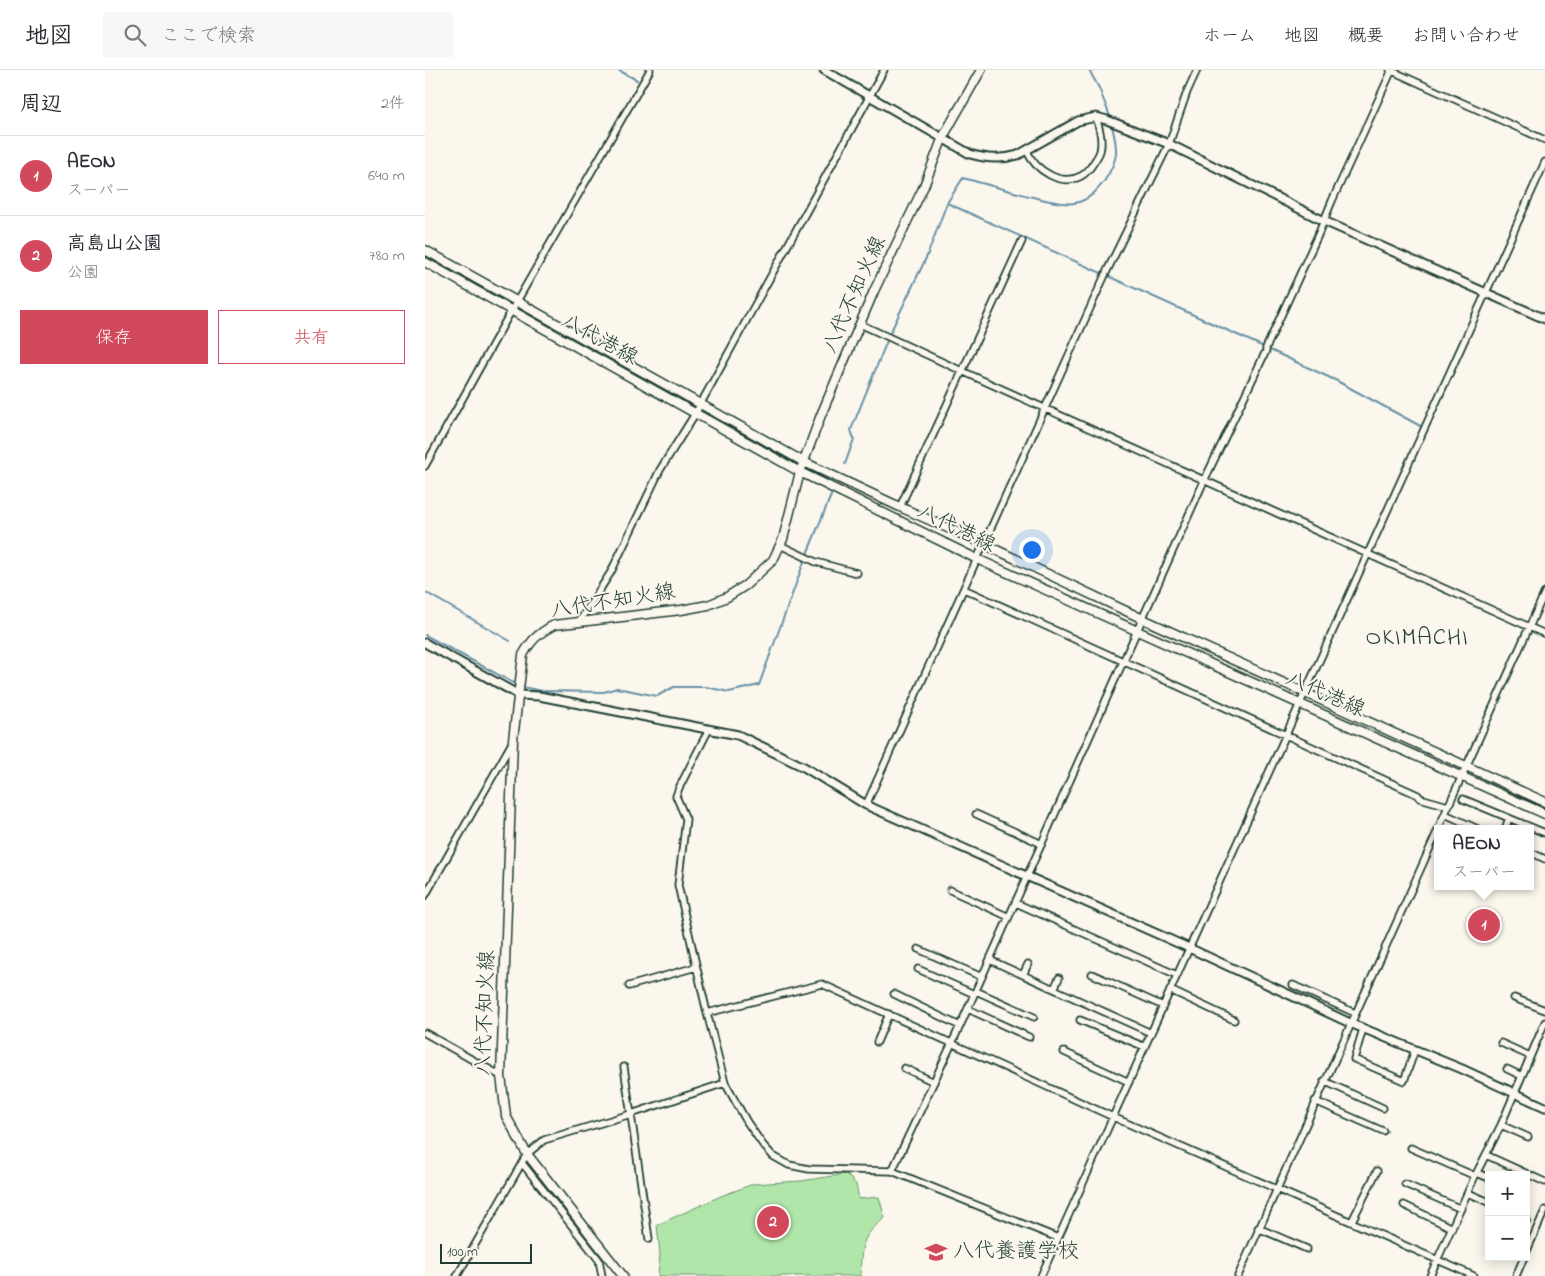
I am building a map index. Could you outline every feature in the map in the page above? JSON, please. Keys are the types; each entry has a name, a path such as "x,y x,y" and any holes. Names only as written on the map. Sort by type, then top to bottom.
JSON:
{"main road":[{"name":"八代不知火線","path":"623,1276 527,1154 506,1116 501,1076 513,740 523,655 530,642 541,632 554,626 708,605 727,597 746,585 773,560 780,545 800,472 821,415 874,291 924,186 943,137 981,70"},
{"name":"八代港線","path":"425,250 804,462 1465,767 1545,802"},
{"name":"八代港線","path":"425,262 800,472 977,559 1545,814"}],"street":[{"path":"425,466 517,301 650,70"},
{"path":"824,70 970,154 985,158 1007,158 1027,151 1078,122 1101,118 1169,144 1324,221 1545,319"},
{"path":"579,622 611,572 660,470 695,414 884,70"},
{"path":"866,805 1105,275 1169,144 1197,70"},
{"path":"893,1171 1016,903 1204,481 1266,351 1391,70 1545,140"},
{"path":"1027,151 1033,162 1042,170 1058,179 1074,179 1083,176 1099,152 1101,118"},
{"path":"1041,1276 1545,162"},
{"path":"900,507 1022,241"},
{"path":"861,324 962,372 1545,634"},
{"path":"780,545 816,562 857,573"},
{"path":"964,590 1285,734 1421,798 1449,806"},
{"path":"1440,825 1545,592"},
{"path":"425,643 519,692 738,735 804,767 866,805 1189,948 1363,1029 1461,1069 1545,1107"},
{"path":"709,729 679,788 677,796 686,819 678,884 696,967 725,1083 763,1146 782,1162 809,1168 893,1171 1058,1238"},
{"path":"425,896 513,740"},
{"path":"1463,799 1526,825"},
{"path":"976,814 1042,844"},
{"path":"1445,814 1469,825"},
{"path":"1506,825 1509,818"},
{"path":"1238,1276 1434,838"},
{"path":"950,890 1009,917"},
{"path":"1016,903 1177,975"},
{"path":"918,949 982,977"},
{"path":"990,960 1151,1033"},
{"path":"1023,975 1028,964"},
{"path":"629,986 696,967"},
{"path":"918,969 1034,1017"},
{"path":"1092,974 1163,1006"},
{"path":"1054,989 1059,978"},
{"path":"707,1013 822,984 1113,1117 1474,1276"},
{"path":"1293,985 1355,1012"},
{"path":"1170,990 1234,1020"},
{"path":"894,994 960,1026"},
{"path":"1514,998 1545,1010"},
{"path":"968,1009 1029,1037"},
{"path":"877,1042 889,1014"},
{"path":"1081,1020 1145,1047"},
{"path":"1430,1276 1476,1174 1501,1125 1545,1022"},
{"path":"1363,1029 1354,1060 1403,1081 1415,1050"},
{"path":"425,1034 501,1076"},
{"path":"1501,1043 1530,1056"},
{"path":"1065,1052 1129,1082"},
{"path":"624,1067 649,1239"},
{"path":"904,1068 934,1082"},
{"path":"1507,1069 1522,1076"},
{"path":"1324,1082 1383,1108"},
{"path":"457,1276 527,1154 544,1140 725,1083"},
{"path":"1315,1101 1383,1131"},
{"path":"1501,1125 1527,1137"},
{"path":"1411,1148 1485,1177"},
{"path":"1486,1155 1545,1182"},
{"path":"522,1163 599,1260 602,1276"},
{"path":"1352,1221 1377,1171"},
{"path":"1405,1184 1461,1208"},
{"path":"1468,1192 1485,1200"},
{"path":"1404,1205 1452,1228"},
{"path":"1530,1244 1545,1210"},
{"path":"1258,1228 1307,1249"},
{"path":"1516,1276 1522,1261"}],"green space":[{"path":"846,1174 856,1184 859,1199 879,1197 885,1218 871,1231 864,1243 860,1276 658,1276 660,1254 657,1225 721,1196 753,1184 801,1181"}],"waterway":[{"path":"618,70 637,80"},
{"path":"1089,70 1099,88 1111,119"},
{"path":"845,464 854,439 851,430 891,331 927,256 947,203 963,178 1053,201 1066,203 1080,202 1099,188 1113,166 1116,148 1112,126"},
{"path":"947,203 1264,347"},
{"path":"1268,349 1337,381 1424,428"},
{"path":"807,554 832,493"},
{"path":"522,687 542,691 604,692 617,688 657,696 674,687 706,687 729,692 759,685 805,559"},
{"path":"425,592 510,641"},
{"path":"425,635 517,685"}],"place":[{"name":"AEON","path":"1484,925"},
{"name":"高島山公園","path":"773,1222"},
{"name":"八代養護学校","path":"936,1252"}],"district":[{"name":"OKIMACHI","path":"1417,638"}]}
